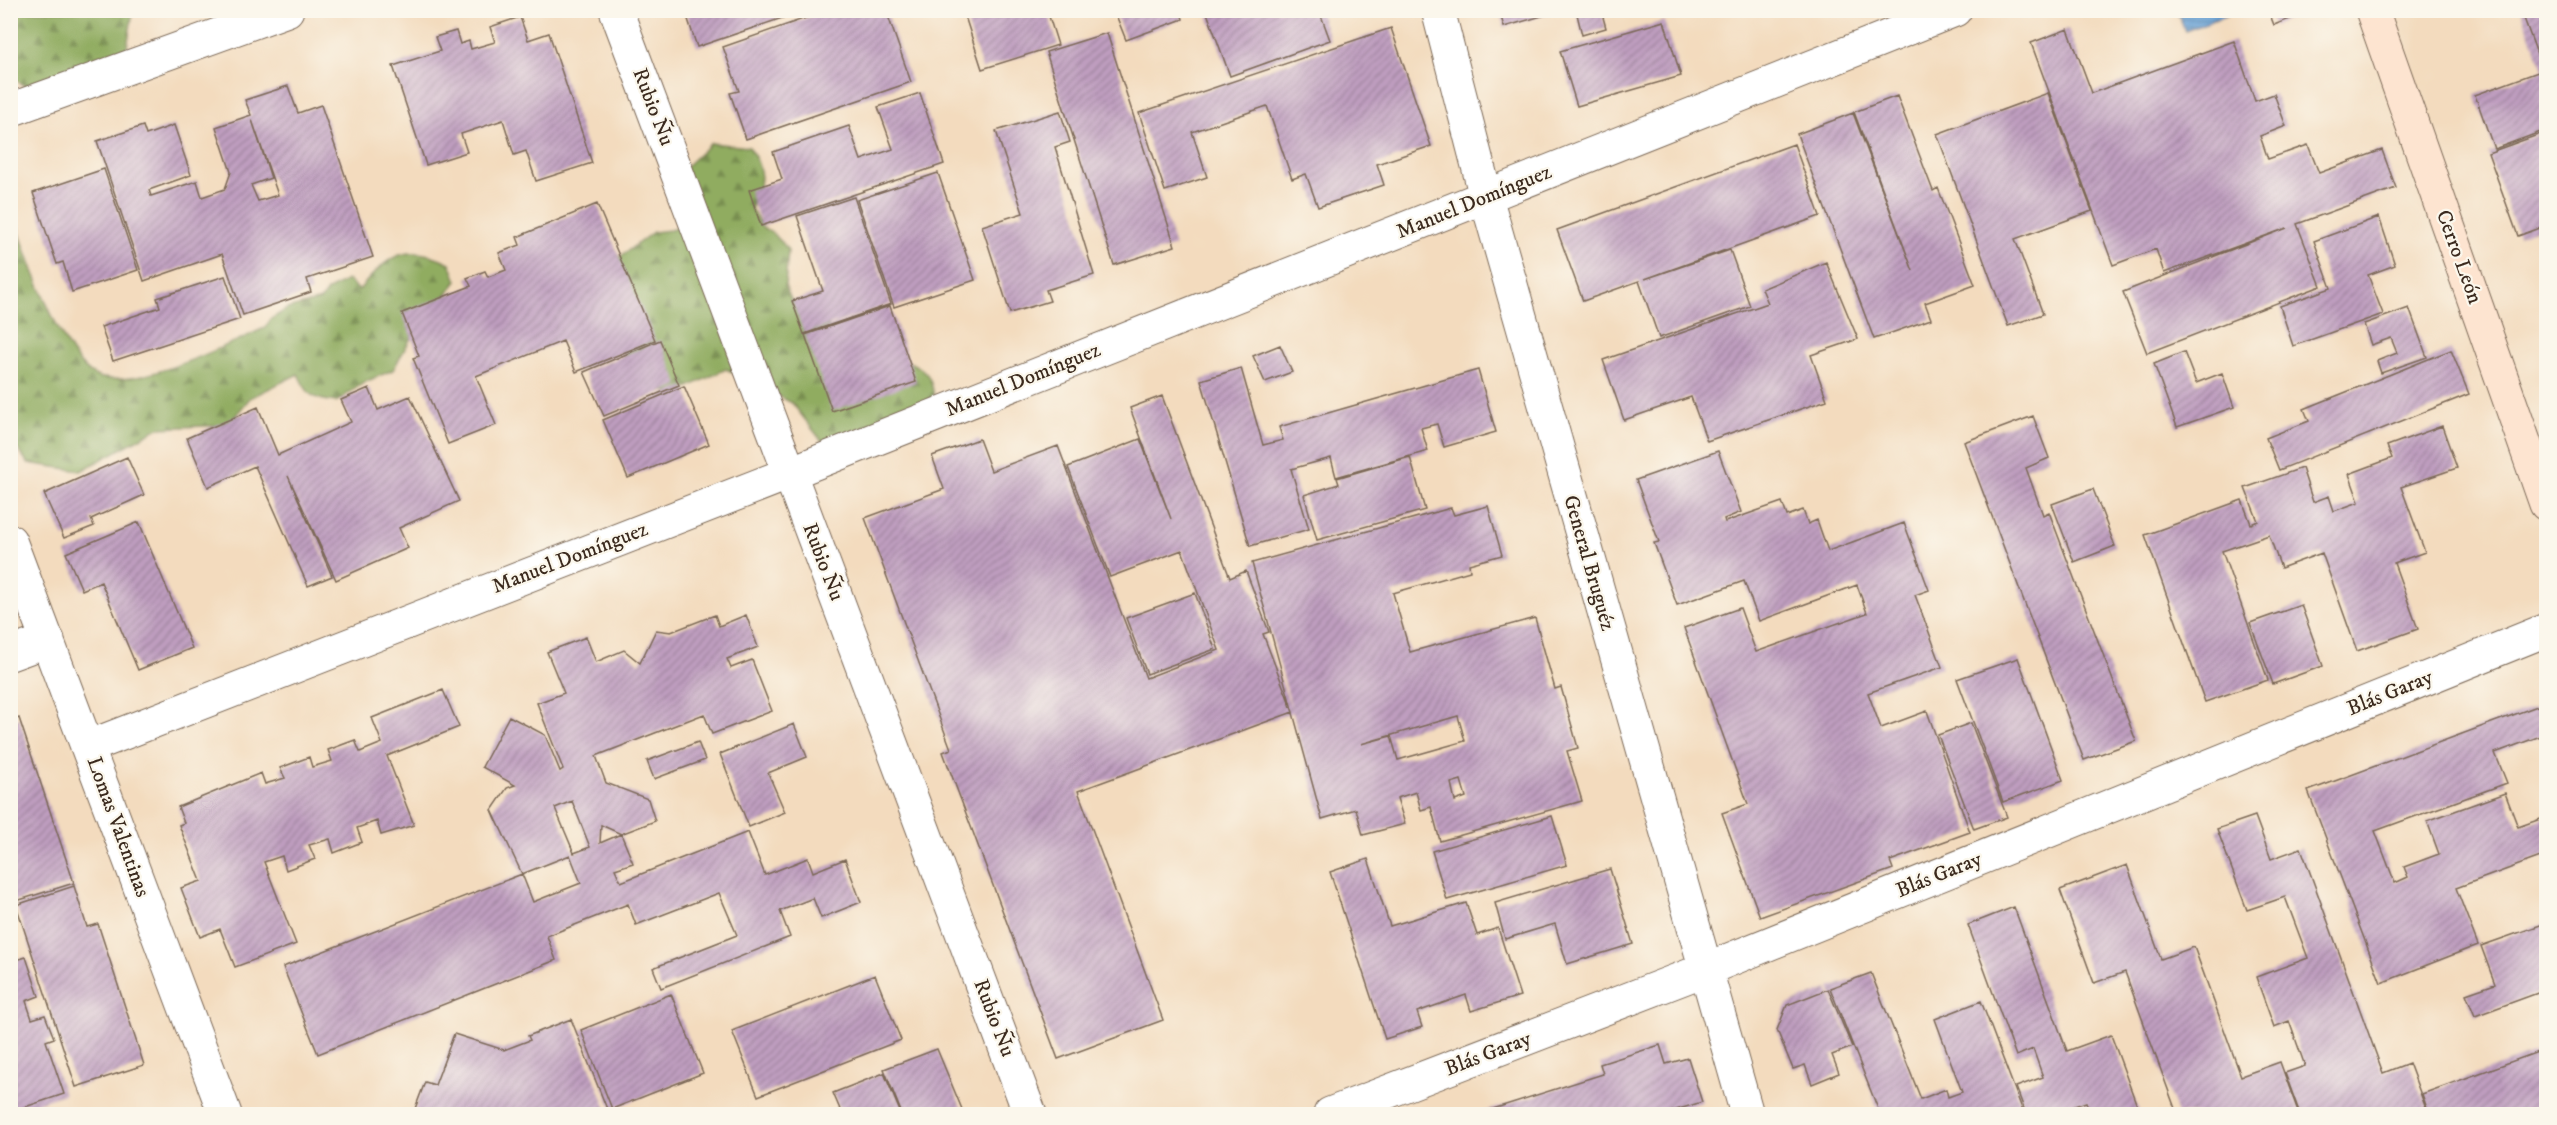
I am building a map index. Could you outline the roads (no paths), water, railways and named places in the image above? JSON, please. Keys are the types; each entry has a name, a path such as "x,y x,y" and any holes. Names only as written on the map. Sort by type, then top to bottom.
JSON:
{"street":[{"path":"10,110 287,10"},
{"name":"Rubio Ñu","path":"616,10 1030,1114"},
{"name":"General Bruguéz","path":"1438,10 1486,197 1704,970 1747,1114"},
{"name":"Manuel Domínguez","path":"88,747 790,473 1955,10"},
{"name":"Cerro León","path":"2372,10 2547,504"},
{"name":"Lomas Valentinas","path":"10,541 223,1114"},
{"name":"Blás Garay","path":"1330,1114 1704,970 2547,630"},
{"path":"10,654 48,640"}],"water":[{"path":"2177,11 2225,11 2227,15 2185,31"}]}
